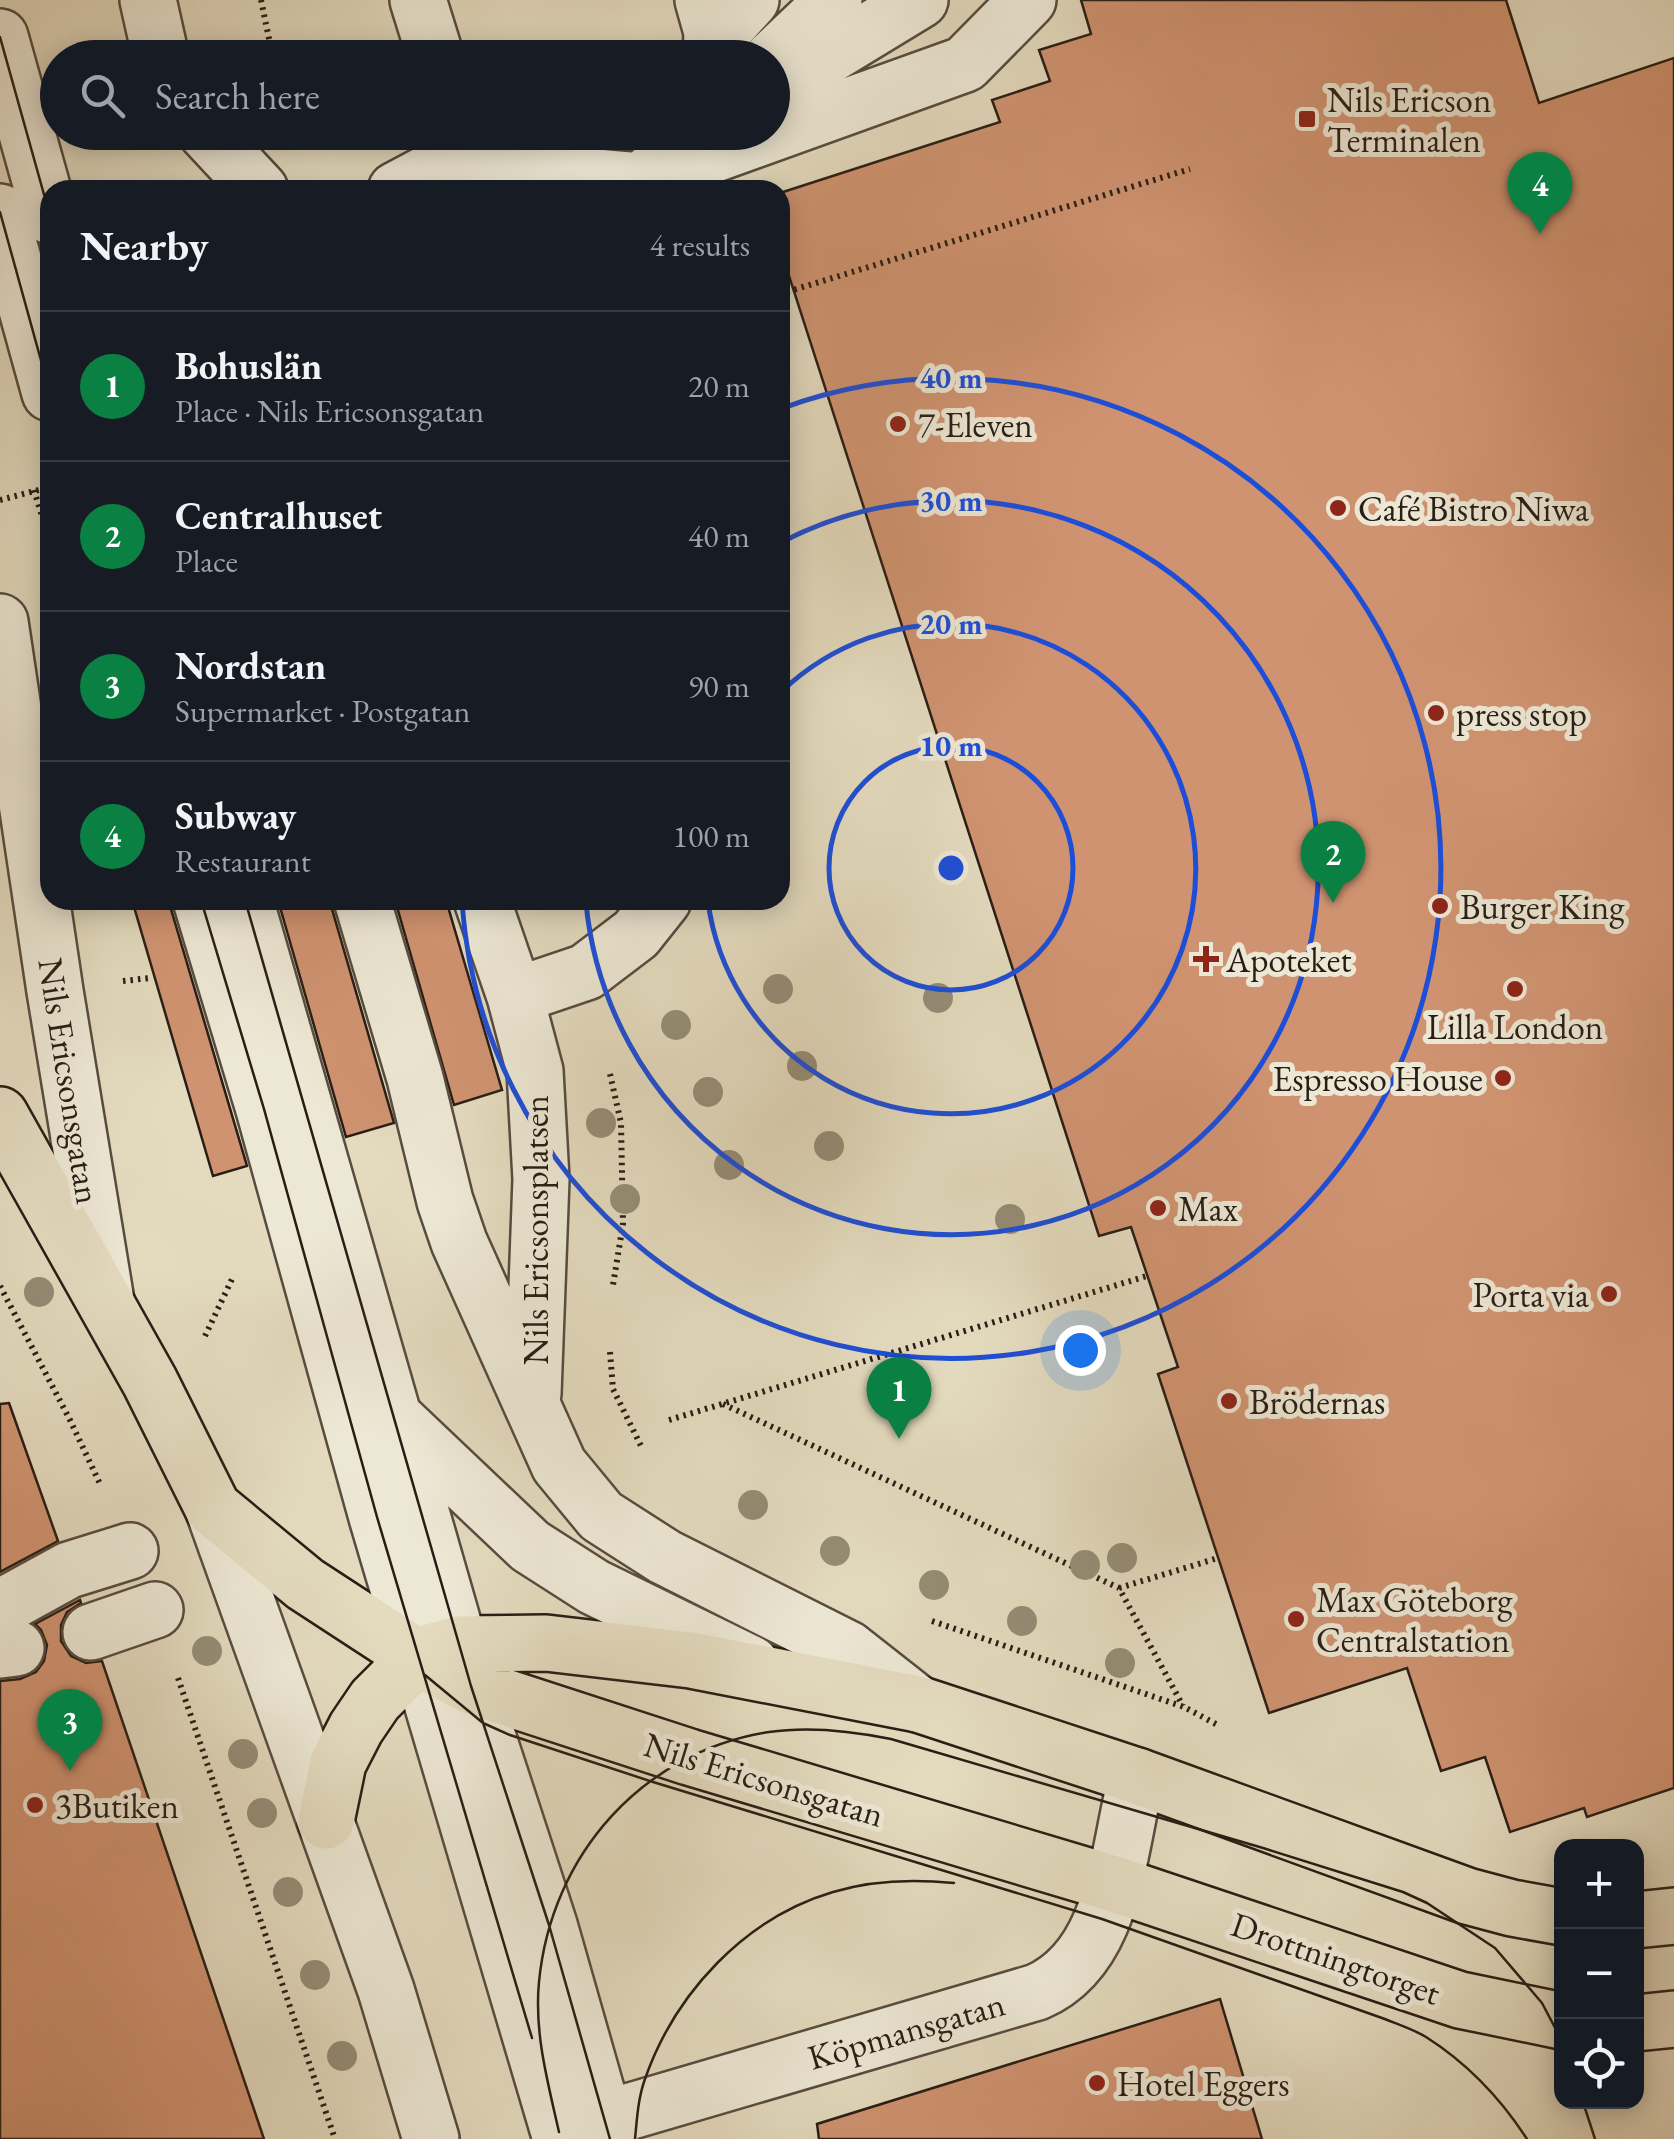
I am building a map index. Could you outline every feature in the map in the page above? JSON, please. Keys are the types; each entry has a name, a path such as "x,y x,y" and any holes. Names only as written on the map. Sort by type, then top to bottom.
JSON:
{"main road":[{"name":"Nils Ericsonsgatan","path":"0,1115 157,1396 212,1508 305,1584 450,1663 689,1757 1114,1884"},
{"path":"326,1821 338,1762 374,1700 404,1670 546,1642 690,1660 918,1704 1137,1776 1467,1896 1554,1916"},
{"name":"Drottningtorget","path":"1114,1884 1460,2000 1557,2019"},
{"path":"1644,1919 1674,1916"},
{"path":"1644,2022 1674,2019"}],"street":[{"path":"148,0 157,40"},
{"path":"418,0 430,40"},
{"path":"709,34 751,0"},
{"path":"790,42 834,0"},
{"path":"790,79 920,0"},
{"path":"790,127 965,64 1028,0"},
{"path":"0,37 40,180"},
{"path":"22,110 40,133"},
{"path":"54,150 77,180"},
{"path":"223,150 251,180"},
{"path":"415,180 462,150"},
{"path":"494,150 550,173 629,180"},
{"path":"641,180 676,150"},
{"path":"643,180 726,150"},
{"path":"0,212 40,356"},
{"name":"Nils Ericsonsgatan","path":"0,622 40,890"},
{"name":"Nils Ericsonsgatan","path":"43,910 106,1302"},
{"path":"204,910 377,1517 450,1663"},
{"path":"248,910 392,1415 450,1663 575,2134"},
{"path":"365,910 459,1242 559,1465 601,1516 665,1557 848,1650 918,1704"},
{"path":"486,910 516,996 586,972 636,934 655,910"},
{"name":"Nils Ericsonsplatsen","path":"516,996 535,1071 539,1112 541,1179 533,1407"},
{"path":"392,1415 530,1546 594,1587 771,1674"},
{"name":"Nils Ericsonsgatan","path":"212,1508 386,1990 431,2139"},
{"path":"4,1633 69,1570 130,1551"},
{"path":"4,1633 85,1614 155,1610"},
{"name":"Köpmansgatan","path":"575,2134 1056,1984 1085,1952 1102,1919 1114,1884 1137,1776"}],"path":[{"path":"261,0 269,40"},
{"path":"790,291 1190,169"},
{"path":"0,500 40,489"},
{"path":"34,490 40,510"},
{"path":"670,1420 1148,1276"},
{"path":"0,1286 70,1420 130,1551"},
{"path":"609,1339 613,1389 648,1458"},
{"path":"723,1404 1119,1588 1184,1707 928,1620"},
{"path":"1119,1588 1218,1558"},
{"path":"155,1610 335,2139"}],"building":[{"path":"1081,0 1506,0 1539,103 1674,58 1674,1788 1587,1817 1584,1808 1510,1832 1485,1757 1441,1771 1407,1668 1269,1713 1158,1374 1178,1367 1131,1227 1099,1236 790,279 790,190 1000,122 992,100 1050,81 1039,50 1091,34"},
{"path":"135,910 171,910 247,1166 213,1176"},
{"path":"281,910 332,910 394,1123 346,1137"},
{"path":"398,910 449,910 502,1090 454,1105"},
{"path":"9,1403 58,1541 0,1572 0,1404"},
{"path":"80,1600 67,1612 61,1625 61,1641 71,1656 86,1663 102,1661 264,2139 0,2139 0,1681 36,1672 44,1661 47,1645 35,1624"},
{"name":"Hotel Eggers","path":"1220,1999 1262,2139 819,2139 817,2124"}],"tram line":[{"path":"0,37 40,180"},
{"path":"0,212 40,357"},
{"path":"204,910 264,1109 377,1517 532,2038"},
{"path":"248,910 471,1686 549,1925 610,2139"},
{"path":"425,1675 483,1723 510,1735 1102,1919 1410,2029 1469,2070 1527,2139"},
{"path":"559,2132 540,2039 539,1982 547,1936 562,1892 584,1852 611,1817 644,1786 681,1762 723,1743 784,1730 830,1730 891,1739 1403,1892 1427,1903 1495,1948 1542,2003 1554,2026"},
{"path":"635,2139 641,2094 658,2047 694,1989 743,1940 771,1920 833,1892 893,1882 954,1883"},
{"path":"1585,2109 1595,2139"}],"place":[{"name":"Nils Ericson Terminalen","path":"1307,119"},
{"name":"Subway","path":"1540,234"},
{"name":"7-Eleven","path":"898,424"},
{"name":"Café Bistro Niwa","path":"1338,508"},
{"name":"press stop","path":"1436,713"},
{"name":"Centralhuset","path":"1333,903"},
{"name":"Burger King","path":"1440,906"},
{"name":"Apoteket","path":"1206,959"},
{"name":"Lilla London","path":"1515,989"},
{"name":"Espresso House","path":"1503,1078"},
{"name":"Max","path":"1158,1208"},
{"name":"Porta via","path":"1609,1294"},
{"name":"Brödernas","path":"1229,1401"},
{"name":"Bohuslän","path":"899,1439"},
{"name":"Max Göteborg Centralstation","path":"1296,1619"},
{"name":"Nordstan","path":"70,1771"},
{"name":"3Butiken","path":"35,1805"},
{"name":"Hotel Eggers","path":"1097,2083"}]}
